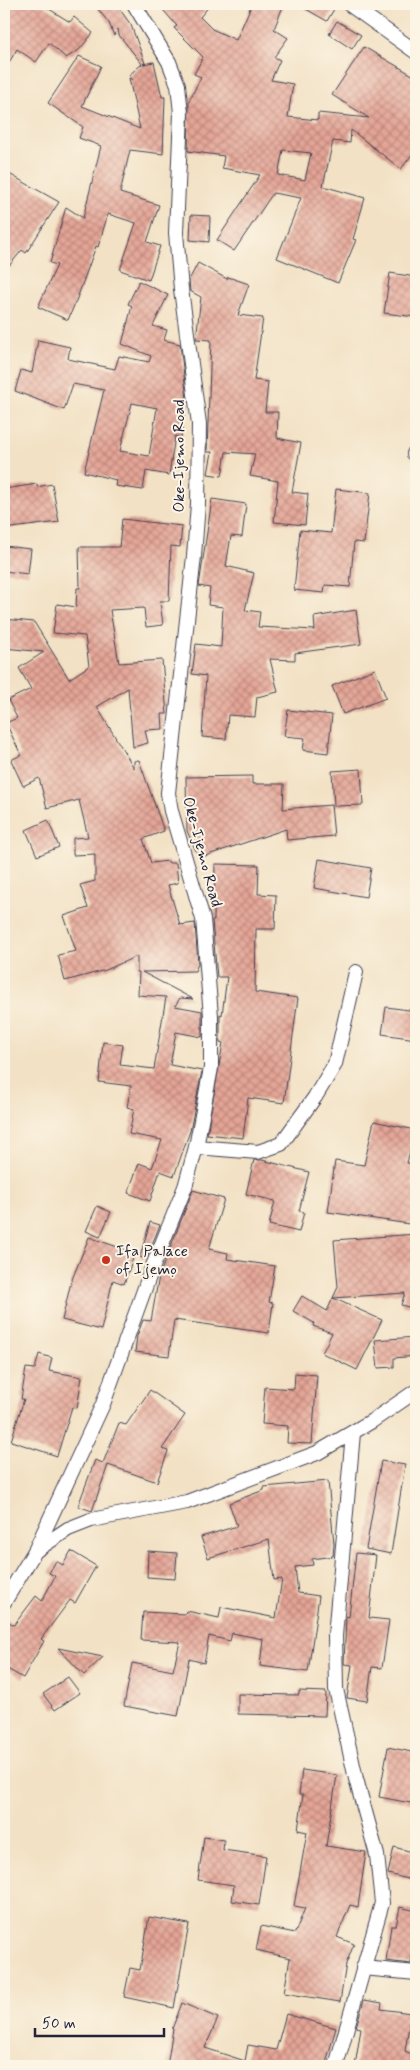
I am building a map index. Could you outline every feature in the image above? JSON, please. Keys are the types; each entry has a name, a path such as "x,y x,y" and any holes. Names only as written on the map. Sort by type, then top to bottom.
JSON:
{"street":[{"name":"Oke-Ijemo Road","path":"4,1602 35,1551 103,1404 151,1271 185,1187 196,1147 211,1068 210,1006 203,919 171,811 168,792 198,504 199,424 181,289 176,233 181,113 178,85 169,62 134,4"},
{"path":"349,4 416,52"},
{"path":"196,1147 258,1152 281,1144 315,1097 335,1064 356,972"},
{"path":"35,1551 68,1529 83,1523 187,1502 317,1453 353,1433 416,1391"},
{"path":"336,2066 382,1903 377,1855 356,1779 336,1689 335,1636 353,1433"},
{"path":"363,1968 416,1973"}],"building":[{"path":"7,4 41,4 70,22 74,17 93,33 79,50 66,58 49,43 36,62 17,49 4,71 4,8"},
{"path":"94,4 116,4 131,25 145,63 143,64 154,62 162,97 165,97 163,154 130,150 120,193 159,205 147,242 160,246 149,280 120,270 136,223 108,214 98,247 96,246 68,320 38,307 57,265 50,263 66,207 83,218 101,146 79,138 83,127 48,103 79,56 101,66 82,106 140,129 129,78 133,80 129,75 142,64 119,35 118,29 114,36 109,23"},
{"path":"158,4 211,4 200,17 212,29 236,40 252,4 284,4 274,29 288,38 274,57 280,60 271,80 293,84 288,117 318,120 318,113 369,118 332,95 364,47 416,77 416,149 401,169 351,130 350,143 333,141 323,186 365,198 353,239 356,240 338,283 277,258 301,198 273,193 234,251 217,240 260,175 222,168 224,156 188,151 189,101 201,77 194,74 203,57 174,28 177,26","holes":["283,150 311,153 305,180 278,175"]},
{"path":"297,4 337,4 327,21"},
{"path":"337,21 361,35 352,49 329,34"},
{"path":"4,171 59,202 26,253 22,250 4,272"},
{"path":"191,215 210,216 209,242 190,240"},
{"path":"198,263 227,279 228,277 249,284 238,315 263,318 254,380 268,382 265,412 278,412 277,438 301,443 292,492 308,494 305,525 274,522 278,481 250,476 255,454 226,452 222,476 208,474 212,452 207,452 211,340 196,339 201,297 190,291 189,280"},
{"path":"390,273 416,277 416,317 384,313"},
{"path":"139,281 168,295 153,326 167,330 164,340 180,344 187,399 181,437 175,436 169,475 146,471 143,490 115,486 116,480 84,472 104,390 73,384 64,410 15,391 21,370 32,373 38,340 70,347 68,359 115,369 119,356 149,362 151,356 122,344 132,306 128,304","holes":["132,403 157,408 149,456 120,451"]},
{"path":"37,484 37,487 52,484 59,522 4,529 4,489"},
{"path":"336,489 370,493 364,543 354,542 350,587 325,585 324,593 294,590 300,530 331,533"},
{"path":"212,499 246,504 242,537 231,536 226,566 254,573 245,610 260,612 258,627 315,630 314,617 356,610 361,644 295,653 295,660 270,659 278,692 257,697 255,717 228,715 226,739 202,737 206,676 192,674 196,644 221,647 223,607 208,605 210,588 199,586"},
{"path":"122,519 182,526 180,547 171,546 169,601 160,601 163,625 146,627 144,608 110,610 119,663 162,660 167,714 162,714 163,729 145,730 148,743 133,747 128,688 97,707 134,768 134,761 139,760 164,831 143,839 151,863 168,861 169,863 176,863 178,883 168,885 180,925 195,923 198,964 195,971 142,972 193,999 180,998 175,1006 202,1011 202,1037 176,1032 170,1065 202,1071 190,1131 174,1176 160,1171 150,1201 128,1193 139,1163 152,1168 162,1140 129,1134 134,1109 127,1107 131,1086 99,1082 103,1042 123,1045 120,1065 154,1069 166,997 138,995 139,972 137,972 137,956 106,970 65,981 58,955 76,951 64,916 88,908 80,885 95,881 95,854 73,855 73,838 88,837 79,800 47,808 39,778 23,786 11,760 21,755 6,723 17,718 8,700 31,689 19,668 44,652 4,648 4,619 34,622 69,679 89,666 85,636 53,633 57,604 76,607 77,588 80,588 79,547 119,547"},
{"path":"4,546 31,549 28,574 4,571"},
{"path":"375,669 386,698 343,714 332,686"},
{"path":"288,710 332,715 328,753 303,750 305,738 284,736"},
{"path":"361,769 363,805 334,806 332,771"},
{"path":"252,776 252,784 284,784 283,809 331,805 334,836 287,840 286,829 199,858 187,831 186,777"},
{"path":"48,820 59,847 37,856 26,830"},
{"path":"319,859 371,868 366,897 314,888"},
{"path":"215,864 259,865 258,894 276,895 275,929 256,929 255,992 298,998 284,1103 248,1098 243,1138 207,1134 223,1043 220,1042 220,1014 222,1015 227,977 217,977 212,920 214,920"},
{"path":"386,1007 416,1011 416,1039 382,1034"},
{"path":"374,1121 415,1130 407,1163 414,1164 412,1185 416,1186 416,1225 328,1212 335,1161 364,1165"},
{"path":"254,1160 262,1160 309,1172 299,1211 304,1212 299,1232 269,1225 275,1201 246,1194"},
{"path":"193,1190 224,1199 209,1249 228,1253 227,1259 275,1266 269,1302 273,1303 269,1333 174,1320 169,1356 135,1352 137,1336 143,1320 151,1321 159,1276"},
{"path":"97,1206 111,1212 100,1237 86,1231"},
{"path":"150,1222 160,1225 146,1259 140,1257"},
{"path":"416,1234 416,1309 401,1305 405,1293 333,1298 338,1287 334,1240"},
{"path":"89,1237 135,1253 124,1284 113,1280 101,1330 62,1320 71,1282"},
{"path":"302,1296 327,1311 333,1298 382,1320 357,1370 322,1353 332,1333 313,1326 314,1323 293,1311"},
{"path":"416,1337 416,1356 394,1358 394,1367 378,1368 375,1340"},
{"path":"39,1354 52,1358 49,1371 82,1377 77,1408 72,1407 57,1456 11,1441 24,1399 21,1399 26,1368 35,1369"},
{"path":"295,1373 317,1375 312,1444 287,1443 288,1426 262,1424 265,1387 294,1389"},
{"path":"150,1390 185,1415 162,1449 168,1451 157,1482 108,1465 92,1511 78,1506 95,1460 103,1463 119,1423 126,1425"},
{"path":"381,1461 405,1465 391,1554 366,1549"},
{"path":"328,1481 334,1544 333,1556 312,1559 313,1565 295,1567 298,1593 319,1596 308,1672 260,1666 263,1639 232,1633 230,1641 209,1636 204,1663 189,1659 178,1716 124,1706 132,1663 173,1671 180,1642 141,1640 143,1612 186,1614 187,1611 219,1618 221,1607 276,1618 282,1579 274,1580 269,1539 208,1558 201,1537 237,1526 229,1503 264,1490 264,1487"},
{"path":"71,1551 96,1566 75,1603 70,1600 41,1639 44,1641 23,1678 4,1667 4,1619 14,1625 36,1596 42,1601 55,1576 49,1573 56,1561 63,1565"},
{"path":"148,1551 177,1553 175,1579 147,1577"},
{"path":"356,1553 376,1555 369,1618 389,1620 382,1668 372,1667 367,1701 347,1698 352,1665 344,1664 346,1616 349,1617"},
{"path":"58,1648 103,1657 84,1675"},
{"path":"68,1677 80,1693 55,1710 43,1694"},
{"path":"299,1691 326,1692 325,1716 238,1714 238,1694 299,1695"},
{"path":"388,1747 416,1753 416,1804 379,1797"},
{"path":"302,1770 337,1775 326,1846 366,1852 358,1907 350,1905 337,1937 354,1944 346,1964 340,2002 284,1993 290,1958 256,1950 261,1926 295,1933 305,1908 294,1906 307,1832 298,1830 303,1795 299,1795"},
{"path":"204,1837 224,1840 223,1850 266,1856 259,1905 232,1901 234,1885 198,1880"},
{"path":"394,1847 416,1853 416,1881 388,1874"},
{"path":"400,1907 416,1911 416,1930 411,1964 386,1961 391,1926 396,1926"},
{"path":"149,1917 189,1924 174,2008 124,1997 130,1968 140,1970"},
{"path":"364,2000 382,2003 381,2009 411,2013 405,2051 416,2056 416,2066 355,2066 361,2028 356,2027"},
{"path":"182,2003 218,2018 205,2048 245,2061 248,2045 276,2050 286,2014 336,2028 325,2066 167,2066 172,2029"}],"place":[{"name":"Ifa Palace of Ijẹmọ","path":"106,1260"}]}
